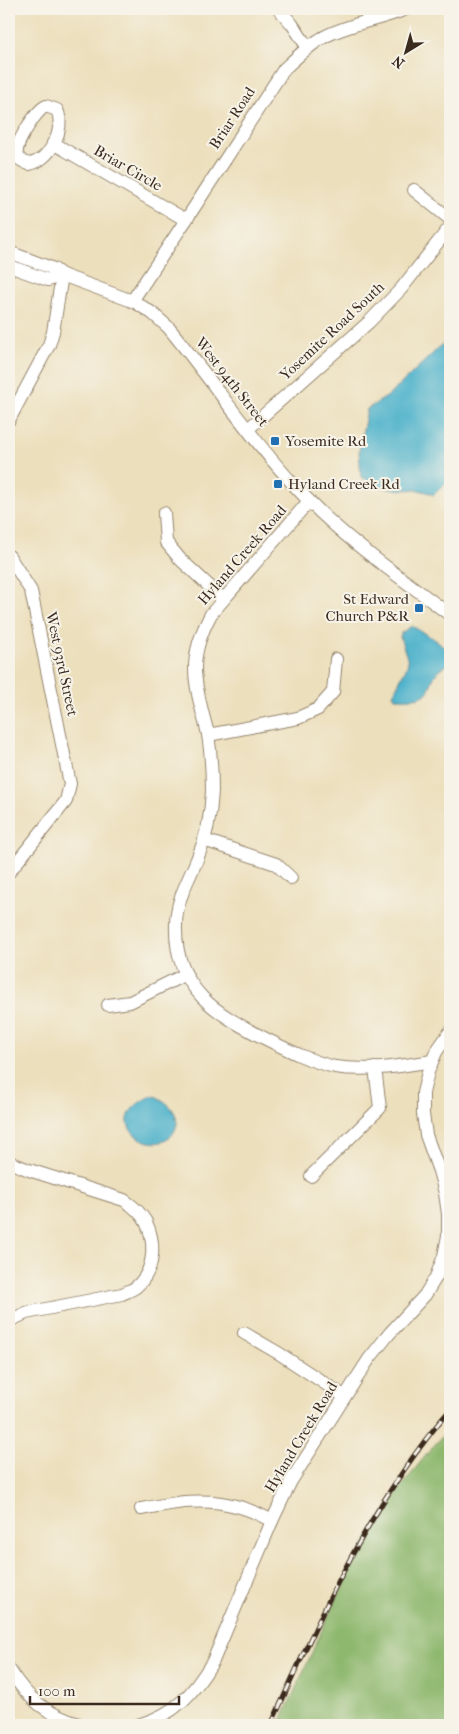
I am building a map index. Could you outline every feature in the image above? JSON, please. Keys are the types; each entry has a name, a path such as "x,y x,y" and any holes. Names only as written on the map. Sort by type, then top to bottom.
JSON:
{"street":[{"path":"279,9 308,48"},
{"name":"Briar Road","path":"132,301 284,69 324,37 347,27 406,9"},
{"name":"Briar Circle","path":"53,144 186,220"},
{"path":"414,190 450,219"},
{"name":"Yosemite Road South","path":"248,429 369,322 401,289 450,227"},
{"name":"West 94th Street","path":"9,252 54,269 62,275 132,301 152,313 168,327 248,429 309,501 347,536 450,614"},
{"name":"West 94th Street","path":"9,266 48,280 62,275"},
{"path":"9,420 49,345 53,332 62,275"},
{"name":"Hyland Creek Road","path":"309,501 223,599 211,614 202,631 197,649 195,668 208,735 212,765 212,788 208,827 178,904 176,942 180,962 200,996 213,1009 235,1024 280,1046 333,1066 351,1068 400,1066 432,1061"},
{"path":"164,513 166,542 180,559 223,599"},
{"name":"West 93rd Street","path":"9,556 31,591 70,784 66,801 9,872"},
{"path":"208,735 298,718 318,709 334,692 336,659"},
{"path":"204,840 276,864 291,878"},
{"path":"108,1005 130,1002 186,974"},
{"name":"Hyland Creek Road","path":"138,1725 151,1722 171,1712 188,1697 202,1680 213,1661 272,1520 291,1481 369,1359 425,1295 436,1277 444,1256 448,1236 448,1214 439,1170 430,1148 423,1114 423,1093 432,1061 450,1032"},
{"path":"311,1176 380,1108 375,1068"},
{"path":"9,1162 124,1200 137,1209 146,1221 151,1235 153,1251 151,1264 146,1276 135,1287 122,1294 26,1313 9,1322"},
{"path":"244,1334 280,1354 344,1396"},
{"path":"141,1509 189,1501 213,1501 238,1506 272,1520"},
{"path":"9,1669 26,1694 62,1719 81,1725"}],"green space":[{"path":"450,1427 450,1725 279,1725 336,1600 361,1551 401,1488"}],"water":[{"path":"450,337 450,480 433,495 418,490 396,490 379,486 361,477 359,451 367,409 388,396"},
{"path":"412,626 439,642 450,653 448,665 437,673 425,695 414,698 395,698 393,694 408,661 400,637 401,633"},
{"path":"153,1095 169,1105 176,1117 177,1124 174,1132 163,1142 152,1143 142,1140 134,1134 128,1125 129,1115 136,1105"}],"railway":[{"path":"271,1725 329,1599 379,1508 410,1461 450,1410"}],"place":[{"name":"Yosemite Rd","path":"275,441"},
{"name":"Hyland Creek Rd","path":"278,484"},
{"name":"St Edward Church P&R","path":"419,608"}]}
